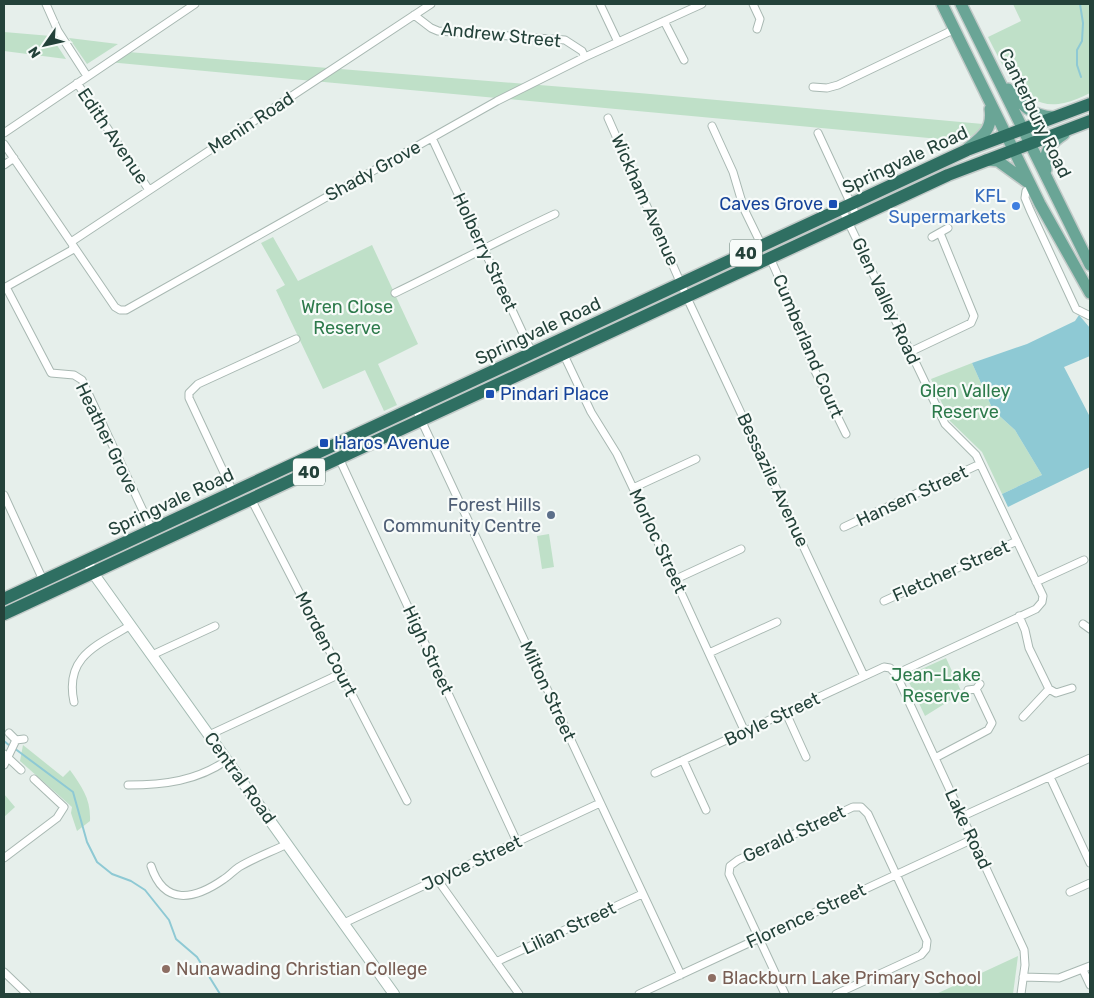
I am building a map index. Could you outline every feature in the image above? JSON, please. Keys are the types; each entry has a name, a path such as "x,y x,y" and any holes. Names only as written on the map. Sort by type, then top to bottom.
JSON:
{"highway":[{"name":"Springvale Road","path":"4,599 967,150 1090,104"},
{"name":"Springvale Road","path":"4,614 852,219 985,160 1084,123"}],"main road":[{"name":"Canterbury Road","path":"942,4 1032,187 1090,293"},
{"name":"Canterbury Road","path":"961,4 1090,265"},
{"path":"996,74 1017,99 1034,114 1053,117"},
{"path":"967,150 983,136 989,127 992,119 989,100"},
{"path":"1047,178 1044,159 1050,145 1084,123"},
{"path":"985,160 998,160 1032,187"}],"street":[{"path":"46,4 58,31 86,76"},
{"path":"4,133 195,4"},
{"name":"Menin Road","path":"5,288 72,250 72,244 149,190 431,4"},
{"path":"600,4 618,42"},
{"name":"Shady Grove","path":"4,144 115,307 120,310 126,310 497,101 585,57 702,4"},
{"path":"753,4 760,19 757,29"},
{"name":"Andrew Street","path":"414,14 431,28 438,30 565,40 582,51 585,57"},
{"path":"664,21 684,60"},
{"path":"813,87 827,88 838,85 955,29"},
{"name":"Edith Avenue","path":"77,83 149,190"},
{"name":"Wickham Avenue","path":"608,118 682,283"},
{"path":"712,126 733,172 744,209 762,246"},
{"path":"818,133 846,206"},
{"name":"Holberry Street","path":"432,138 538,366"},
{"path":"4,165 14,158"},
{"name":"Canterbury Road","path":"1032,187 1026,191 1025,198 1030,210 1076,309 1090,316"},
{"name":"Glen Valley Road","path":"846,206 910,352 945,424 976,455 1043,596 1042,602"},
{"path":"395,293 471,257 484,247 555,214"},
{"path":"932,237 948,228"},
{"path":"910,352 971,323 974,316 940,233"},
{"name":"Cumberland Court","path":"770,258 789,300 815,371 846,434"},
{"name":"Bessazile Avenue","path":"682,283 864,676"},
{"name":"Heather Grove","path":"5,288 51,373 74,375 82,380 152,530"},
{"path":"245,502 189,398 189,393 198,384 296,339"},
{"name":"Morloc Street","path":"564,354 591,412 617,454 745,732"},
{"name":"Milton Street","path":"415,407 681,975"},
{"name":"High Street","path":"339,458 517,842"},
{"path":"633,488 696,459"},
{"name":"Hansen Street","path":"844,527 980,464"},
{"name":"Morden Court","path":"239,489 342,673 407,801"},
{"path":"4,495 44,580"},
{"name":"Fletcher Street","path":"884,602 1017,541"},
{"path":"676,579 741,549"},
{"name":"Central Road","path":"87,560 93,573 394,994"},
{"path":"1036,582 1084,560"},
{"name":"Boyle Street","path":"655,773 884,667 893,671 1036,609 1042,602"},
{"path":"1019,616 1025,630 1029,648 1049,689 1056,693 1072,688"},
{"path":"709,653 777,622"},
{"path":"1083,624 1090,629"},
{"path":"74,702 70,686 81,660 99,642 130,625"},
{"path":"152,656 215,626"},
{"name":"Lake Road","path":"893,671 963,816 1024,950 1026,965 1021,994"},
{"path":"209,735 342,673"},
{"path":"935,758 988,730 992,723 974,687"},
{"path":"1023,716 1049,689"},
{"path":"786,713 806,757"},
{"path":"9,732 15,745"},
{"path":"22,771 5,759 15,745 24,739"},
{"path":"963,816 1090,758"},
{"path":"128,785 161,785 178,782 208,771 227,760"},
{"path":"684,760 706,810"},
{"path":"1050,777 1090,864"},
{"path":"4,858 67,809 34,779"},
{"name":"Joyce Street","path":"344,923 600,803"},
{"name":"Gerald Street","path":"759,938 729,874 730,866 755,852 853,807 860,807 868,814 896,875"},
{"name":"Florence Street","path":"639,994 973,840"},
{"path":"151,866 154,876 164,889 176,896 188,896 215,884 244,865 287,844"},
{"path":"836,994 921,955 926,949 927,941 896,875"},
{"path":"438,879 519,994"},
{"path":"1070,892 1090,883"},
{"name":"Lilian Street","path":"496,962 642,894"},
{"path":"759,938 785,994"},
{"path":"1023,977 1059,978 1090,966"},
{"path":"1083,970 1090,985"},
{"path":"4,972 22,987 27,994"}],"green space":[{"path":"1013,4 1090,4 1090,93 1064,103 1050,104 1037,101 1016,85 1000,61 988,37 1021,21"},
{"path":"4,32 51,36 66,59 4,51"},
{"path":"69,38 118,44 87,64"},
{"path":"128,52 639,93 983,124 977,133 961,141 108,62"},
{"name":"Wren Close Reserve","path":"273,237 298,281 372,245 418,344 378,364 397,405 384,411 365,370 323,389 276,290 285,285 261,243"},
{"name":"Glen Valley Reserve","path":"972,363 993,410 1015,430 1042,475 1002,494 982,452 950,421 931,379"},
{"path":"549,534 554,567 542,569 537,536"},
{"name":"Jean-Lake Reserve","path":"946,658 962,693 925,716 906,676"},
{"path":"23,745 63,777 70,770 78,782 89,806 90,821 77,831 71,813 72,807 20,761"},
{"path":"4,794 15,807 4,817"},
{"path":"1018,956 1013,994 936,994"}],"water":[{"path":"1079,315 1090,328 1090,356 1064,367 1090,417 1090,467 1008,507 1002,494 1042,475 1015,430 993,410 972,363 1027,344 1075,321"}],"waterway":[{"path":"1080,4 1083,23 1082,41 1077,50 1077,65 1081,77"},
{"path":"4,741 10,746"},
{"path":"14,748 73,792 87,842 97,862 112,874 131,881 145,890 169,920 176,939 197,957 220,994"}],"place":[{"name":"Caves Grove","path":"833,204"},
{"name":"KFL Supermarkets","path":"1016,206"},
{"name":"Pindari Place","path":"490,394"},
{"name":"Haros Avenue","path":"324,443"},
{"name":"Forest Hills Community Centre","path":"551,515"},
{"name":"Nunawading Christian College","path":"166,969"},
{"name":"Blackburn Lake Primary School","path":"712,978"}]}
